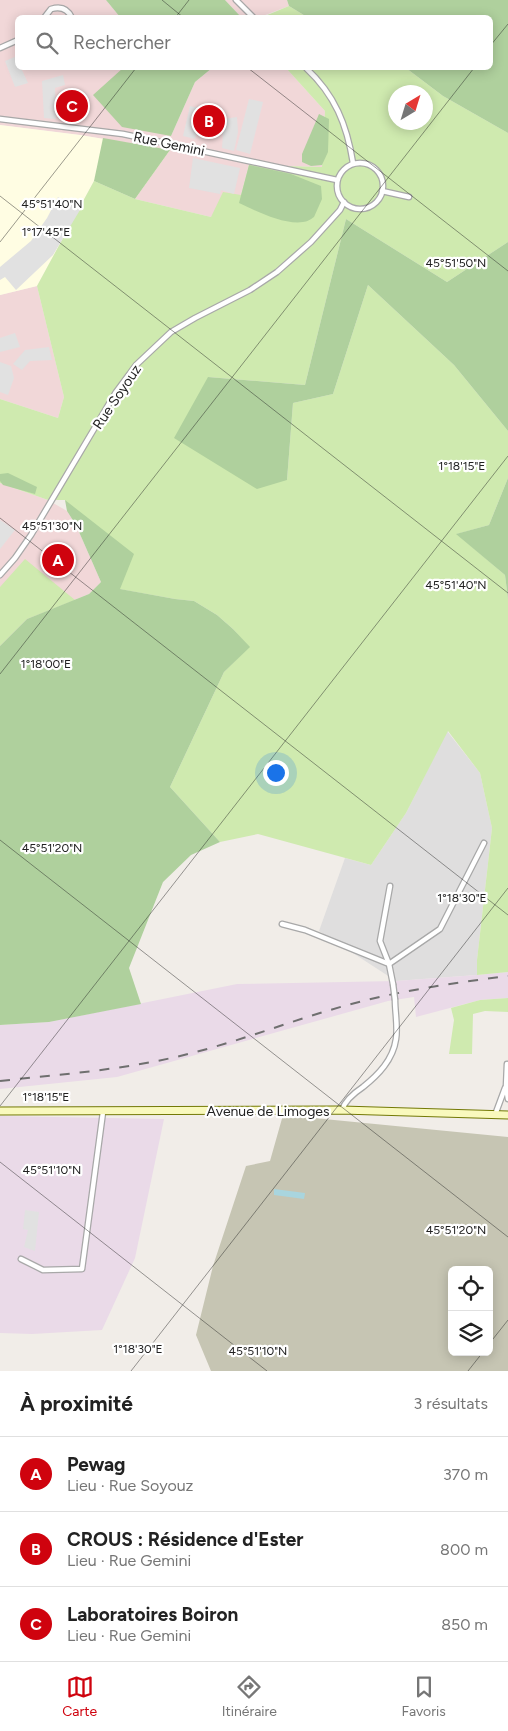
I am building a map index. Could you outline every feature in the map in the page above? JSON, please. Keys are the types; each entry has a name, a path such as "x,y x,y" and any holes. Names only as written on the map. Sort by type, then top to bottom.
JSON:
{"main road":[{"name":"Avenue de Limoges","path":"0,1111 342,1110 508,1115"}],"street":[{"path":"236,0 251,15"},
{"path":"46,15 51,9 60,7 70,15"},
{"path":"0,48 15,41"},
{"path":"308,70 319,80 336,104 344,125 353,163"},
{"name":"Rue Gemini","path":"0,119 123,134 337,180"},
{"path":"353,163 365,163 376,169 382,179 382,191 376,202 366,208 354,208 344,202 337,192 337,180 343,170 353,163"},
{"path":"382,191 409,197"},
{"name":"Rue Soyouz","path":"0,575 31,535 116,392 136,365 171,332 250,290 277,272 311,242 340,210 344,202"},
{"path":"389,964 440,929 484,843"},
{"path":"342,1110 344,1104 351,1096 380,1073 391,1054 396,1039 393,984 389,964 380,941 390,886"},
{"path":"282,924 305,930 389,964"},
{"path":"507,1064 506,1087 508,1099"},
{"path":"495,1115 506,1087"},
{"path":"21,1259 43,1270 82,1269 103,1112"}],"shaded area":[{"path":"0,0 106,0 118,15 15,15 15,70 124,70 171,136 195,82 210,70 288,70 325,111 322,167 249,165 241,195 211,217 135,199 169,150 80,135 0,125"},
{"path":"225,0 287,0 289,6 265,15 239,15"},
{"path":"15,57 15,70 22,70 28,83 15,87 5,61"},
{"path":"63,75 65,85 55,88 56,119 44,118 42,81"},
{"path":"249,99 263,102 250,154 236,150"},
{"path":"190,106 203,109 195,139 183,136"},
{"path":"237,117 238,132 234,151 222,148 224,119"},
{"path":"0,125 80,135 170,150 135,199 94,181 37,286 0,295"},
{"path":"193,158 240,168 234,194 221,190 220,194 189,188"},
{"path":"58,197 80,210 53,255 16,290 5,277 0,280 0,267 31,241 47,218"},
{"path":"37,286 64,397 58,418 0,399 0,295"},
{"path":"15,333 20,347 0,352 0,338"},
{"path":"49,347 52,360 30,361 22,370 13,364 25,350"},
{"path":"0,362 11,366 14,378 8,395 0,392"},
{"path":"0,483 48,500 67,511 76,525 101,582 89,594 27,619 0,646"},
{"path":"0,520 15,530 0,549"},
{"path":"447,731 480,773 492,828 477,960 477,975 396,981 319,931 345,858 371,865 406,813"},
{"path":"508,972 508,998 480,1000 416,1017 414,997 388,1001 117,1077 0,1089 0,1025 49,1022 237,984 396,981"},
{"path":"283,1115 508,1137 508,1371 211,1371 196,1335 213,1266 246,1166 270,1161"},
{"path":"0,1116 164,1119 135,1258 102,1330 32,1334 0,1333"},
{"path":"25,1210 39,1212 35,1251 24,1247 28,1230 23,1229"}],"green space":[{"path":"106,0 225,0 239,15 118,15"},
{"path":"287,0 508,0 508,133 443,96 433,88 433,85 428,85 409,70 493,70 493,15 304,15 289,6"},
{"path":"289,6 304,15 267,15"},
{"path":"121,70 210,70 195,82 171,136 122,127 93,95"},
{"path":"288,70 409,70 428,85 388,85 388,130 433,130 433,88 508,133 508,242 447,282 346,219 305,385 208,377 287,480 293,403 333,394 368,285 454,365 508,431 508,478 489,525 457,534 505,575 508,599 508,972 477,975 477,960 492,828 480,773 448,731 406,813 371,865 258,834 220,842 170,787 224,672 249,647 217,615 194,601 119,589 65,500 48,500 0,483 0,399 58,418 64,397 37,286 94,181 135,199 211,217 223,192 241,195 249,165 322,167 325,111"},
{"path":"319,114 329,119 328,152 322,165 311,166 302,162 302,154"},
{"path":"103,138 170,150 135,199 94,181"},
{"path":"249,165 291,174 321,186 322,199 314,217 304,222 287,221 270,217 239,203"},
{"path":"346,219 447,282 508,242 508,431 454,365 368,285 333,394 293,403 287,480 257,489 174,438 208,377 305,385"},
{"path":"8,473 37,487 35,494 3,485 0,481 0,474"},
{"path":"508,478 508,599 505,575 456,534 489,525"},
{"path":"65,500 134,554 120,589 194,601 217,615 250,647 224,672 170,787 220,842 191,855 163,882 129,968 141,1004 49,1022 0,1025 0,646 27,619 89,594 101,582 76,525 67,511"},
{"path":"25,559 75,600 27,619 0,646 0,587"},
{"path":"508,998 508,1012 485,1011 473,1014 472,1054 449,1054 454,1020 451,1008 480,1000"}],"water":[{"path":"274,1189 305,1193 304,1199 274,1195"}],"railway":[{"path":"0,1081 93,1071 161,1060 224,1044 324,1012 384,996 508,976"}],"place":[{"name":"Laboratoires Boiron","path":"72,106"},
{"name":"CROUS : Résidence d'Ester","path":"209,121"},
{"name":"Pewag","path":"58,560"}]}
